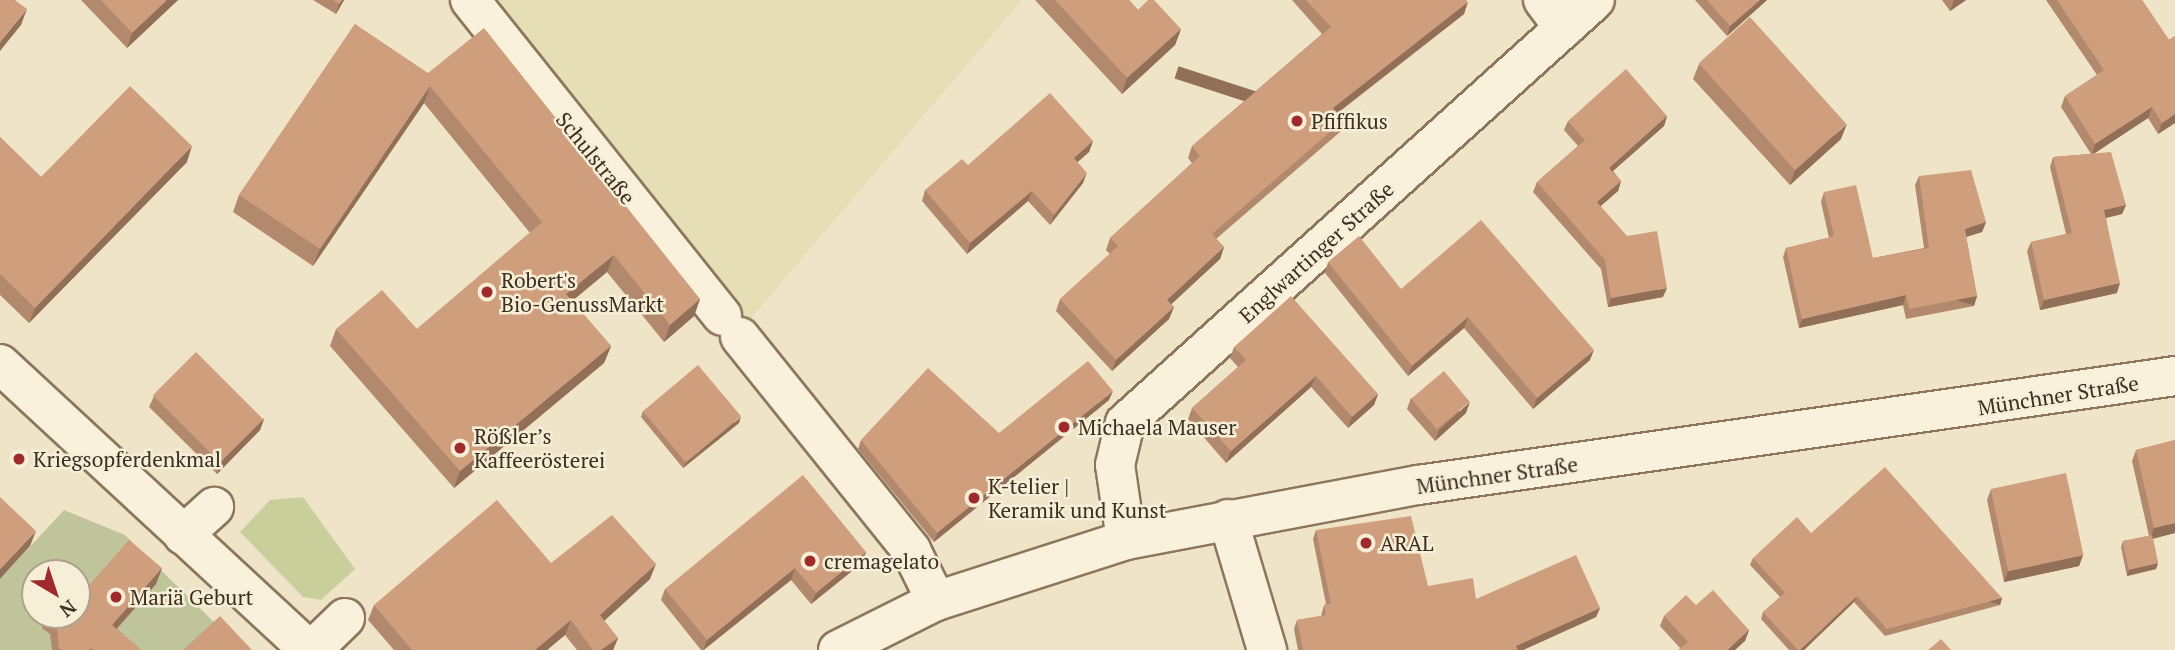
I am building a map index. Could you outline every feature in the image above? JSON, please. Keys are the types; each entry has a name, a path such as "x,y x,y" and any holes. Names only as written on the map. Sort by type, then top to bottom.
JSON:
{"street":[{"name":"Schulstraße","path":"470,0 911,550 936,601"},
{"name":"Englwartinger Straße","path":"1126,540 1115,465 1125,423 1553,14 1595,0"},
{"name":"Münchner Straße","path":"838,650 936,601 1126,540 1228,519 2175,376"},
{"path":"7,383 311,650 345,618"},
{"path":"183,535 214,507"},
{"path":"1228,519 1267,650"}],"shaded area":[{"path":"486,0 1022,0 746,324"}],"green space":[{"path":"303,497 355,569 321,600 303,597 240,532 270,500"},
{"path":"64,510 125,535 216,624 190,650 0,650 0,579"}],"building":[{"path":"0,0 15,0 27,9 0,42"},
{"path":"101,0 167,0 132,33"},
{"path":"1055,0 1129,0 1138,10 1148,0 1154,0 1181,29 1127,78"},
{"path":"1306,0 1468,2 1333,108 1344,120 1212,234 1224,247 1167,300 1174,307 1116,360 1060,299 1118,246 1110,238 1200,156 1192,146 1331,27"},
{"path":"1707,0 1760,0 1730,26"},
{"path":"2057,0 2142,0 2169,40 2175,36 2175,114 2162,123 2152,107 2095,144 2065,96 2104,70"},
{"path":"1750,17 1846,124 1795,170 1699,63"},
{"path":"355,24 428,73 484,28 700,299 670,325 614,255 566,294 611,346 460,471 336,329 382,290 417,329 542,222 430,86 320,249 239,195"},
{"path":"1626,69 1667,116 1609,168 1621,181 1597,202 1627,236 1657,231 1667,288 1611,298 1605,260 1537,182 1585,140 1568,121"},
{"path":"130,86 192,146 35,308 0,274 0,137 41,177"},
{"path":"1050,93 1093,141 1074,158 1087,173 1054,215 1032,191 970,243 925,190 962,159 968,165"},
{"path":"2111,152 2126,205 2104,210 2120,283 2044,300 2031,242 2072,233 2053,157"},
{"path":"1971,170 1986,222 1965,229 1977,296 1909,309 1906,295 1802,319 1786,248 1834,236 1824,192 1856,185 1873,258 1929,248 1919,176"},
{"path":"1481,220 1594,350 1537,398 1468,317 1412,366 1328,262 1359,236 1401,289"},
{"path":"1291,296 1378,394 1352,417 1316,376 1231,451 1192,408 1246,360 1234,347"},
{"path":"196,352 263,419 220,462 153,395"},
{"path":"1088,361 1113,391 937,533 861,440 928,368 999,433"},
{"path":"698,365 741,416 686,463 643,411"},
{"path":"1444,371 1470,402 1437,429 1411,399"},
{"path":"2175,440 2175,523 2154,528 2136,450"},
{"path":"1885,467 2002,598 1887,629 1857,596 1798,650 1763,612 1785,593 1753,558 1797,517 1811,533"},
{"path":"2066,473 2083,555 2008,571 1991,489"},
{"path":"803,475 866,552 816,593 795,568 707,640 665,589"},
{"path":"0,497 36,531 0,569"},
{"path":"497,500 551,563 612,515 656,564 600,615 618,638 601,650 593,650 571,620 535,650 412,650 374,605"},
{"path":"1411,516 1428,586 1473,578 1476,599 1576,555 1600,608 1516,646 1518,650 1303,650 1297,620 1326,615 1324,605 1331,604 1316,530"},
{"path":"2152,535 2158,563 2129,570 2123,541"},
{"name":"Mariä Geburt","path":"129,540 162,568 112,625 141,650 59,648 57,629 91,629 91,583"},
{"path":"1713,590 1749,630 1727,650 1678,650 1688,642 1664,616 1686,595 1696,605"},
{"path":"220,616 252,650 183,650"},
{"path":"1941,639 1951,650 1928,650"}],"place":[{"name":"Pfiffikus","path":"1297,121"},
{"name":"Robert's Bio-GenussMarkt","path":"487,292"},
{"name":"Michaela Mauser","path":"1064,427"},
{"name":"Rößler’s Kaffeerösterei","path":"460,448"},
{"name":"Kriegsopferdenkmal","path":"19,459"},
{"name":"K-telier | Keramik und Kunst","path":"974,498"},
{"name":"ARAL","path":"1366,543"},
{"name":"cremagelato","path":"810,561"},
{"name":"Mariä Geburt","path":"116,597"}]}
